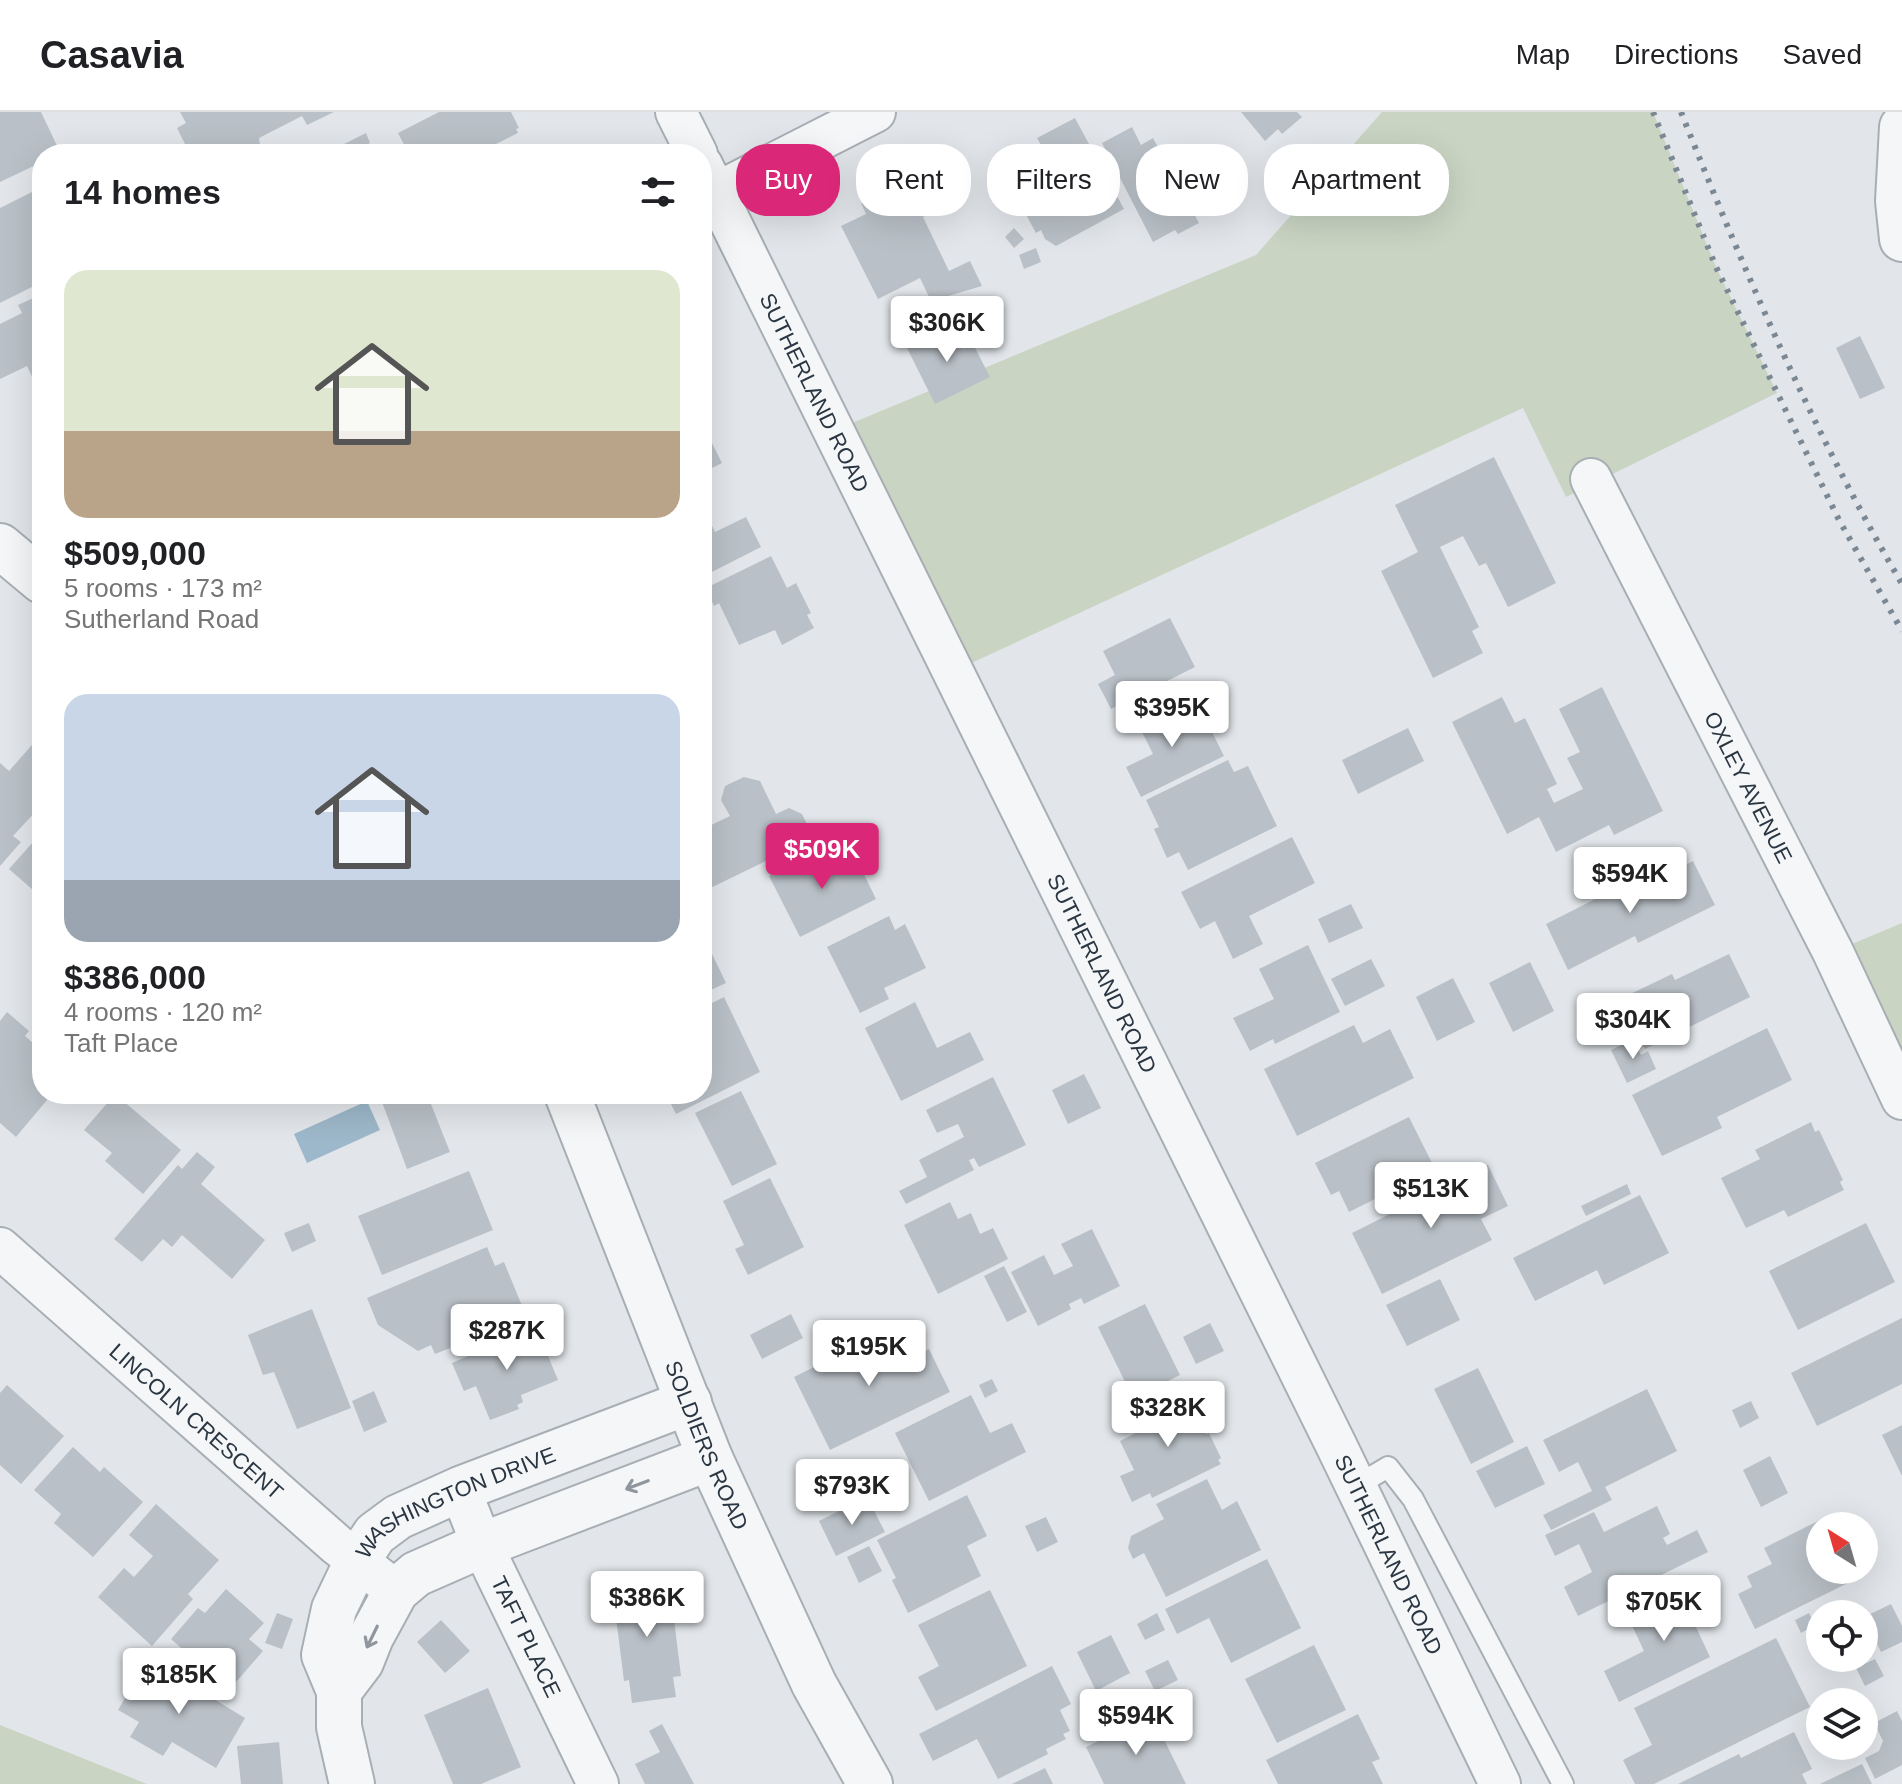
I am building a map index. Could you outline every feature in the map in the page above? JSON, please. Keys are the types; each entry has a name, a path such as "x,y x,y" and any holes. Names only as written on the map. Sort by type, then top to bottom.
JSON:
{"street":[{"path":"676,112 692,144"},
{"path":"712,178 875,112"},
{"path":"1902,127 1898,201 1902,239"},
{"name":"SUTHERLAND ROAD","path":"712,185 1356,1486 1500,1784"},
{"name":"OXLEY AVENUE","path":"1591,479 1826,938 1902,1099"},
{"path":"0,546 32,573"},
{"name":"SOLDIERS ROAD","path":"571,1104 710,1458 814,1684 870,1784"},
{"name":"LINCOLN CRESCENT","path":"0,1248 357,1561 396,1591"},
{"name":"WASHINGTON DRIVE","path":"352,1784 339,1727 339,1691 324,1655 334,1609 357,1561 375,1534 398,1517 460,1489 689,1402"},
{"name":"WASHINGTON DRIVE","path":"339,1691 361,1662 396,1591 416,1574 482,1545 710,1458"},
{"name":"TAFT PLACE","path":"460,1489 482,1545 598,1784"}],"lane":[{"path":"1356,1486 1388,1467 1413,1499 1563,1784"}],"green space":[{"path":"1382,112 1653,112 1716,267 1777,393 1566,497 1523,408 954,671 833,431 1256,255 1290,216 1449,216 1449,144 1354,144"},
{"path":"1902,923 1902,1099 1833,952"},
{"path":"0,1725 147,1784 0,1784"}],"water":[{"path":"360,1104 368,1104 380,1130 307,1163 294,1134"}],"building":[{"path":"0,112 41,112 56,144 32,144 32,167 0,182"},
{"path":"180,112 334,112 307,125 302,116 259,138 260,144 185,144 177,128 186,123"},
{"path":"439,112 511,112 519,128 516,129 518,133 496,144 404,144 398,133"},
{"path":"1241,112 1297,112 1302,117 1282,134 1278,129 1265,141"},
{"path":"1075,118 1089,144 1040,144 1037,138"},
{"path":"1132,127 1140,144 1136,144 1136,209 1120,178 1120,144 1102,143"},
{"path":"366,133 370,143 368,144 344,144"},
{"path":"1153,138 1156,144 1143,144"},
{"path":"32,192 32,287 0,303 0,208"},
{"path":"862,216 925,216 949,271 970,261 982,286 931,301 920,278 878,299 841,226"},
{"path":"1027,216 1111,216 1056,246 1045,239 1041,230 1036,233"},
{"path":"1140,216 1195,216 1199,223 1178,234 1175,230 1153,242"},
{"path":"1014,228 1024,239 1014,248 1005,237"},
{"path":"1036,248 1041,262 1024,269 1019,255"},
{"path":"32,299 32,377 27,366 0,379 0,324 22,313 18,305"},
{"path":"951,324 964,349 973,344 990,377 935,404 906,346"},
{"path":"1860,336 1885,388 1860,399 1836,348"},
{"path":"712,443 722,463 712,468"},
{"path":"1494,457 1556,583 1508,607 1486,563 1479,566 1463,536 1440,547 1479,627 1472,631 1483,653 1433,678 1381,571 1418,552 1395,505"},
{"path":"746,517 761,547 712,572 712,526 715,532"},
{"path":"771,556 787,588 796,583 811,613 807,615 814,628 782,645 775,630 739,645 719,603 714,606 712,585"},
{"path":"1170,618 1195,667 1111,709 1098,684 1115,675 1103,651"},
{"path":"1602,687 1663,811 1614,835 1609,825 1556,852 1539,817 1507,834 1452,722 1502,697 1515,723 1525,718 1557,784 1547,789 1554,803 1583,789 1567,758 1580,752 1559,709"},
{"path":"1178,700 1195,733 1209,726 1224,756 1141,797 1126,767 1153,754 1136,720"},
{"path":"1408,728 1424,761 1358,794 1342,760"},
{"path":"32,745 32,815 13,836 21,842 0,866 0,763 9,771"},
{"path":"1228,760 1234,772 1248,766 1277,826 1188,870 1179,852 1167,858 1154,829 1159,827 1146,800"},
{"path":"744,777 760,781 776,814 789,808 802,814 808,826 805,842 712,887 712,825 730,816 721,800 725,786"},
{"path":"1292,837 1315,883 1249,916 1263,944 1233,959 1215,921 1200,929 1181,892"},
{"path":"32,843 32,889 9,869"},
{"path":"851,848 876,899 800,937 769,876 807,857 812,868"},
{"path":"1693,861 1715,905 1638,943 1635,936 1568,970 1546,924 1617,888 1622,897"},
{"path":"1351,904 1363,928 1329,943 1318,919"},
{"path":"889,916 895,930 905,924 926,968 884,988 889,999 860,1013 827,947"},
{"path":"1308,945 1340,1012 1275,1044 1273,1039 1250,1051 1233,1018 1274,999 1259,969"},
{"path":"712,954 726,983 712,989"},
{"path":"1729,954 1750,997 1645,1049 1620,999 1672,974 1675,980"},
{"path":"1371,959 1385,986 1345,1006 1331,979"},
{"path":"1530,962 1554,1011 1513,1032 1489,983"},
{"path":"1453,978 1475,1022 1437,1041 1416,997"},
{"path":"724,997 760,1072 712,1096 712,1003"},
{"path":"915,1002 937,1048 970,1032 984,1060 901,1101 865,1028"},
{"path":"7,1012 29,1031 25,1036 32,1042 32,1104 44,1104 16,1137 0,1123 0,1021"},
{"path":"1354,1025 1363,1043 1390,1029 1414,1078 1297,1136 1264,1069"},
{"path":"1767,1028 1792,1080 1717,1117 1722,1128 1662,1156 1632,1095"},
{"path":"1633,1039 1641,1055 1648,1051 1656,1069 1627,1083 1611,1050"},
{"path":"1084,1074 1101,1108 1068,1124 1052,1090"},
{"path":"993,1077 1026,1145 979,1167 974,1158 969,1160 974,1170 906,1204 899,1191 927,1177 919,1160 964,1137 958,1124 937,1133 926,1110"},
{"path":"741,1091 777,1164 732,1186 695,1113"},
{"path":"106,1104 127,1104 181,1150 143,1194 105,1161 112,1153 84,1130"},
{"path":"383,1104 431,1104 450,1152 407,1169"},
{"path":"671,1104 696,1104 676,1114"},
{"path":"1409,1117 1435,1169 1349,1212 1339,1191 1331,1195 1315,1163"},
{"path":"1811,1122 1815,1132 1819,1130 1843,1180 1840,1182 1844,1190 1788,1217 1784,1210 1746,1228 1721,1178 1760,1159 1755,1150"},
{"path":"197,1152 215,1167 201,1184 265,1240 232,1279 182,1235 172,1247 163,1239 142,1262 114,1239 178,1165 182,1169"},
{"path":"1488,1165 1508,1206 1481,1219 1492,1240 1382,1294 1352,1233"},
{"path":"469,1171 493,1230 382,1275 358,1216"},
{"path":"770,1178 804,1247 748,1275 735,1249 744,1245 723,1201"},
{"path":"1627,1184 1631,1194 1586,1216 1581,1206"},
{"path":"1640,1195 1669,1253 1604,1285 1597,1270 1535,1301 1513,1258"},
{"path":"950,1202 958,1219 971,1213 980,1234 993,1228 1008,1259 938,1294 904,1225"},
{"path":"309,1223 316,1241 292,1252 284,1233"},
{"path":"1866,1223 1895,1282 1798,1330 1769,1271"},
{"path":"1092,1229 1120,1286 1084,1304 1081,1298 1069,1304 1071,1309 1038,1326 1011,1272 1044,1255 1054,1275 1073,1266 1061,1244"},
{"path":"487,1247 495,1266 504,1262 527,1318 435,1354 431,1345 418,1351 378,1325 367,1298"},
{"path":"1004,1266 1027,1312 1007,1322 984,1276"},
{"path":"1440,1279 1460,1320 1407,1346 1386,1305"},
{"path":"1145,1304 1180,1375 1133,1398 1098,1327"},
{"path":"312,1309 351,1408 297,1429 274,1372 263,1375 248,1335"},
{"path":"791,1314 803,1338 762,1359 750,1335"},
{"path":"1902,1318 1902,1384 1817,1426 1791,1373"},
{"path":"1210,1323 1224,1351 1196,1364 1183,1337"},
{"path":"536,1327 558,1380 521,1395 523,1402 517,1405 519,1409 490,1420 476,1386 464,1391 452,1363"},
{"path":"891,1329 906,1360 929,1349 950,1392 830,1450 794,1377"},
{"path":"1478,1368 1514,1442 1471,1464 1434,1389"},
{"path":"992,1379 998,1391 985,1398 979,1385"},
{"path":"7,1385 64,1436 21,1484 0,1465 0,1393"},
{"path":"1647,1389 1677,1451 1605,1487 1612,1500 1551,1530 1543,1515 1592,1491 1578,1462 1559,1472 1543,1440"},
{"path":"1184,1390 1206,1434 1209,1433 1221,1464 1152,1498 1150,1493 1132,1502 1120,1476 1134,1470 1120,1441 1151,1425 1144,1410"},
{"path":"374,1391 387,1422 364,1432 352,1401"},
{"path":"971,1395 990,1433 1012,1423 1026,1452 929,1501 895,1433"},
{"path":"1751,1401 1759,1418 1740,1428 1732,1410"},
{"path":"1902,1425 1902,1476 1882,1435"},
{"path":"1527,1446 1545,1484 1495,1508 1476,1471"},
{"path":"73,1447 100,1472 104,1467 143,1502 93,1557 54,1523 61,1514 34,1490"},
{"path":"1770,1456 1788,1493 1761,1507 1743,1470"},
{"path":"1207,1479 1222,1510 1237,1501 1261,1550 1166,1597 1144,1553 1133,1559 1128,1548 1131,1536 1164,1519 1156,1504"},
{"path":"967,1495 987,1536 967,1546 981,1576 908,1613 892,1580 896,1578 877,1540"},
{"path":"867,1497 885,1532 836,1556 819,1521"},
{"path":"156,1504 219,1560 188,1594 193,1599 152,1646 98,1597 124,1568 134,1577 153,1556 129,1535"},
{"path":"1657,1506 1670,1534 1663,1538 1667,1545 1697,1530 1708,1552 1578,1616 1564,1587 1592,1572 1579,1544 1555,1556 1545,1535 1594,1512 1604,1532"},
{"path":"1046,1517 1058,1542 1037,1552 1025,1526"},
{"path":"1806,1527 1806,1584 1846,1584 1814,1600 1806,1600 1806,1604 1755,1629 1738,1594 1752,1587 1747,1576 1772,1564 1764,1548"},
{"path":"869,1546 882,1571 859,1583 847,1557"},
{"path":"1267,1559 1301,1628 1231,1663 1209,1618 1177,1634 1165,1609"},
{"path":"669,1579 681,1676 673,1677 676,1697 632,1703 629,1680 624,1681 612,1586"},
{"path":"1699,1583 1715,1615 1695,1625 1710,1657 1619,1702 1604,1671 1644,1651 1628,1617"},
{"path":"226,1589 264,1623 249,1639 263,1651 229,1690 171,1639 198,1608 205,1613"},
{"path":"990,1590 1027,1666 936,1711 918,1677 939,1666 918,1625"},
{"path":"1891,1604 1902,1626 1902,1642 1881,1652 1878,1646 1878,1610"},
{"path":"277,1613 293,1619 282,1649 265,1643"},
{"path":"1157,1613 1165,1630 1145,1640 1137,1624"},
{"path":"1806,1614 1806,1630 1801,1633 1795,1620"},
{"path":"441,1620 470,1651 445,1673 417,1642"},
{"path":"1111,1635 1130,1673 1096,1691 1077,1652"},
{"path":"1776,1638 1806,1699 1806,1709 1654,1784 1635,1784 1623,1760 1652,1745 1634,1708"},
{"path":"1314,1645 1346,1710 1277,1743 1245,1679"},
{"path":"148,1659 245,1718 216,1768 172,1742 163,1756 130,1737 139,1722 118,1710"},
{"path":"1168,1660 1178,1680 1155,1691 1145,1671"},
{"path":"1878,1665 1884,1676 1865,1686 1858,1672 1878,1672"},
{"path":"1052,1666 1071,1704 1060,1710 1070,1731 1063,1734 1066,1739 1046,1749 1048,1754 998,1779 977,1739 933,1761 919,1734"},
{"path":"488,1688 521,1767 481,1784 453,1784 424,1715"},
{"path":"1897,1711 1902,1721 1902,1765 1875,1779 1866,1760 1878,1760 1883,1741 1878,1731 1878,1721"},
{"path":"1358,1714 1380,1759 1372,1762 1383,1784 1278,1784 1266,1760"},
{"path":"1152,1715 1186,1784 1104,1784 1086,1747"},
{"path":"662,1724 694,1784 645,1784 635,1764 660,1752 649,1731"},
{"path":"1794,1732 1812,1769 1802,1774 1807,1784 1678,1784 1739,1754 1741,1758"},
{"path":"279,1742 283,1784 241,1784 237,1746"},
{"path":"1862,1764 1872,1784 1820,1784"},
{"path":"1045,1768 1053,1784 1012,1784"}],"railway":[{"path":"1653,112 1716,267 1839,520 1902,631"},
{"path":"1681,112 1782,352 1839,470 1902,584"}]}
